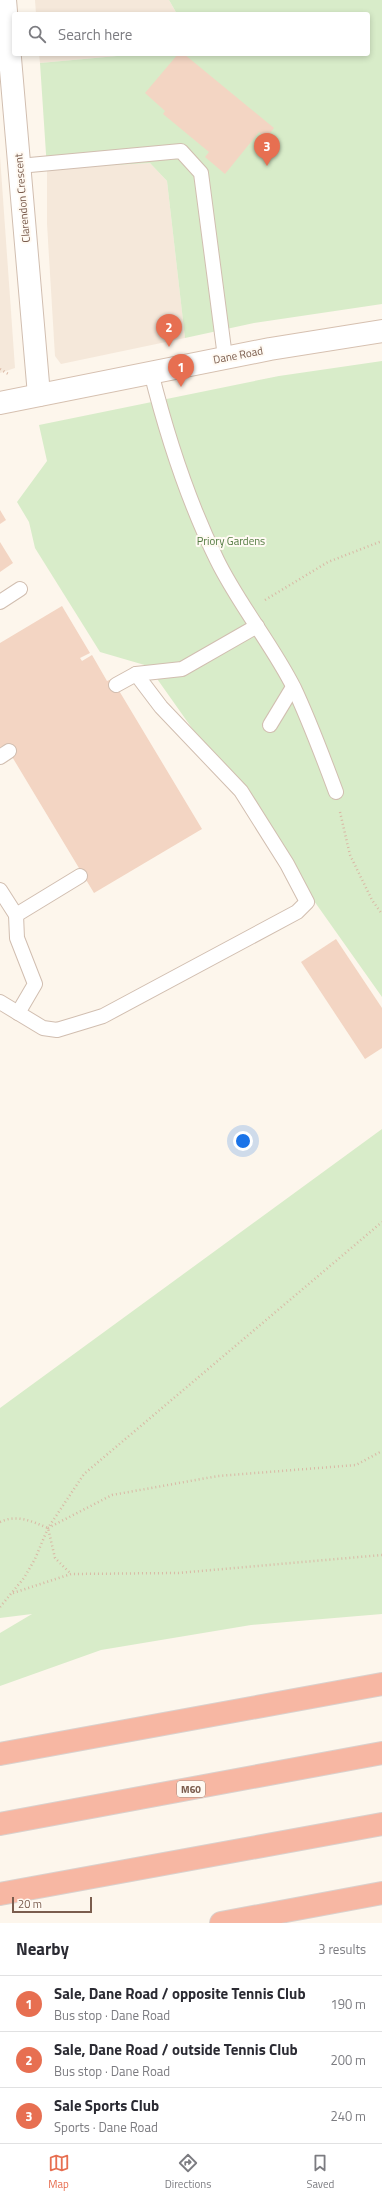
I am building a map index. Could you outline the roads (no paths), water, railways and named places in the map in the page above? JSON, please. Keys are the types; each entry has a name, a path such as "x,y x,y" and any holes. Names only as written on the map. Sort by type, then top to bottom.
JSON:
{"highway":[{"path":"0,1754 382,1684"},
{"name":"M60","path":"0,1824 382,1753"},
{"path":"0,1894 382,1824"},
{"path":"221,1923 382,1893"}],"main road":[{"name":"Clarendon Crescent","path":"5,0 39,395"},
{"name":"Dane Road","path":"0,403 225,357 382,331"}],"lane":[{"path":"19,166 181,151 201,173 225,357"},
{"path":"151,372 162,416 179,468 217,561 293,687 319,747 336,792"},
{"path":"0,602 20,589"},
{"path":"116,685 136,674 182,669 257,626"},
{"path":"0,1002 42,1028 58,1030 103,1016 297,912 307,902 287,864 241,791 161,707 136,674"},
{"path":"270,725 293,687"},
{"path":"16,914 80,876"},
{"path":"0,890 16,914 18,938 35,984 18,1013"}],"place":[{"name":"Sale Sports Club","path":"267,166"},
{"name":"Sale, Dane Road / outside Tennis Club","path":"169,347"},
{"name":"Sale, Dane Road / opposite Tennis Club","path":"181,387"}],"park label":[{"name":"Priory Gardens","path":"231,541"}]}
